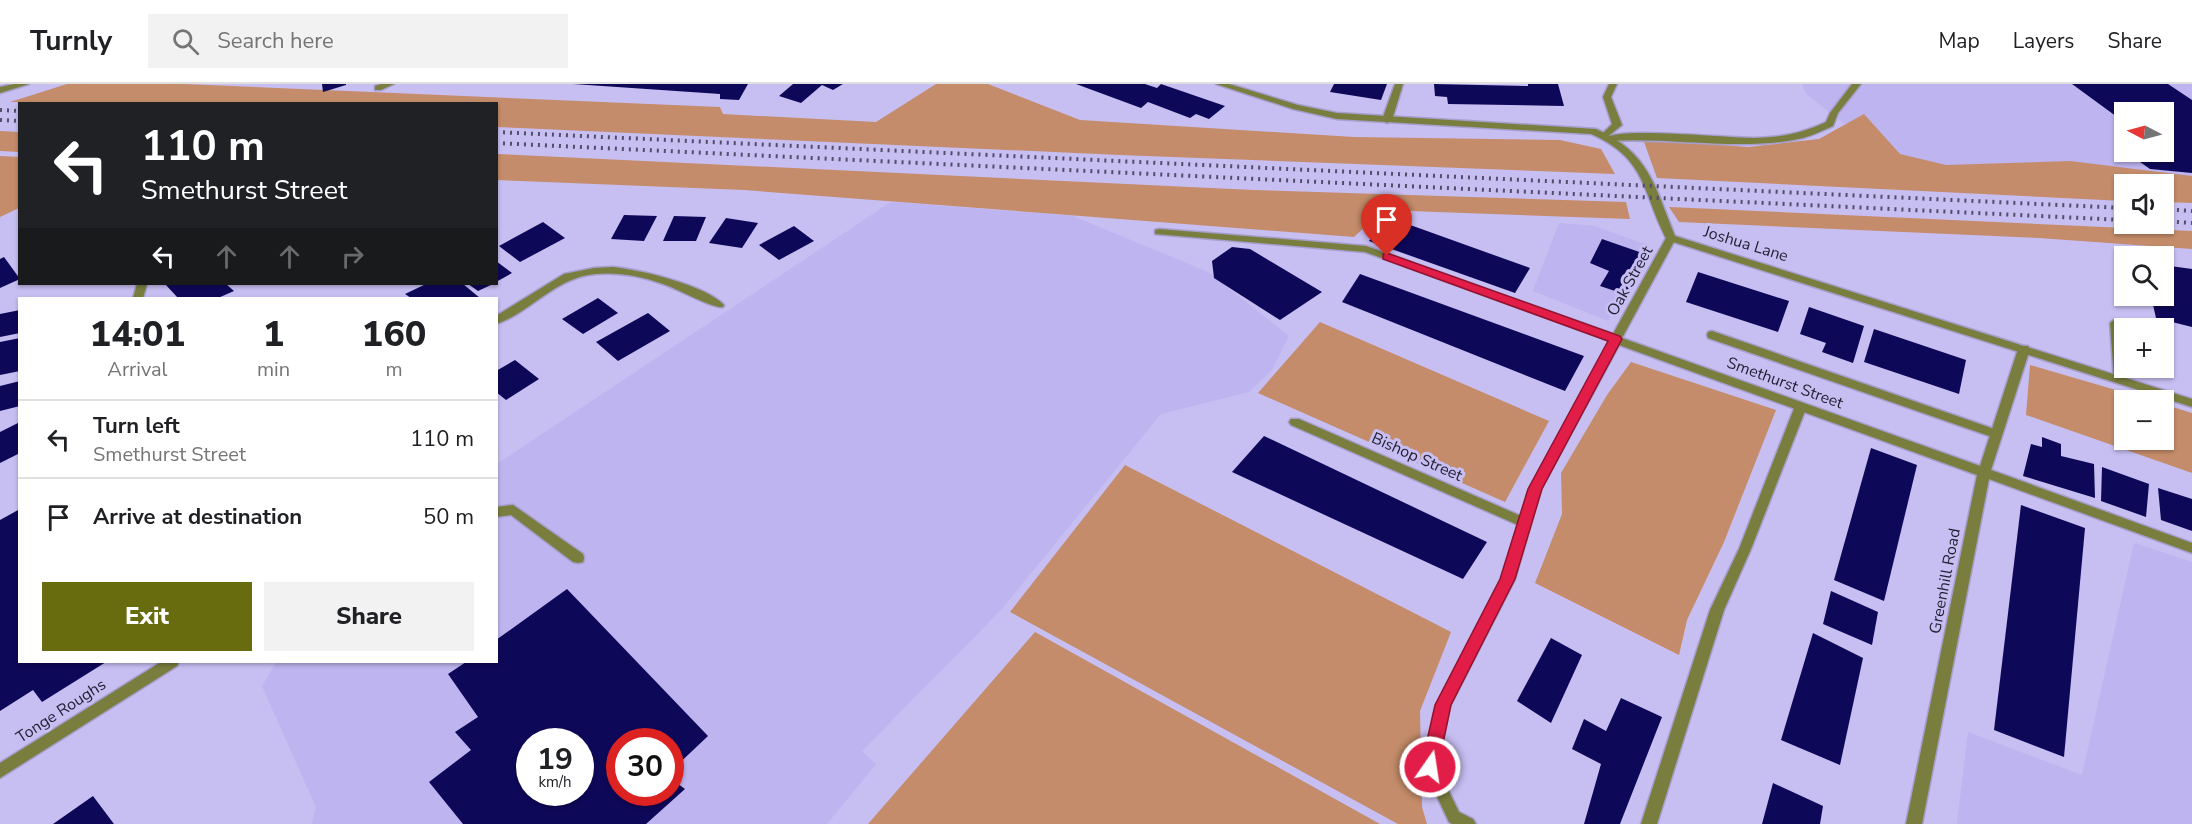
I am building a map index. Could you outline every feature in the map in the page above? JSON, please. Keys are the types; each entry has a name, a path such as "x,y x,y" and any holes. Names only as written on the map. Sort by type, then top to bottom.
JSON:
{"street":[{"path":"0,90 25,84"},
{"path":"378,88 390,84"},
{"path":"1220,84 1277,102 1333,115 1387,120 1577,128 1608,136 1621,143 1641,165 1671,238"},
{"path":"1387,120 1399,84"},
{"path":"1608,136 1617,125 1606,97 1612,84"},
{"path":"1608,136 1757,140 1802,136 1830,124 1834,113 1857,84"},
{"name":"Smethurst Street","path":"1159,232 1366,249 2192,548"},
{"name":"Oak Street","path":"1468,824 1454,817 1430,767 1443,705 1508,579 1535,489 1671,238"},
{"name":"Joshua Lane","path":"1671,238 2192,403"},
{"path":"498,320 574,274 616,271 643,274 680,284 719,305"},
{"path":"1712,335 1996,434"},
{"name":"Greenhill Road","path":"1914,824 1984,472 2024,349"},
{"path":"1649,824 1717,610 1745,549 1802,406"},
{"name":"Bishop Street","path":"1295,422 1525,523"},
{"path":"498,512 513,510 578,558"},
{"name":"Tonge Roughs","path":"0,771 170,663"}],"shaded area":[{"path":"67,84 184,84 720,107 723,114 876,122 936,84 988,84 1080,120 1354,137 1560,140 1601,149 1615,174 1120,155 498,127 498,102 10,102"},
{"path":"1802,84 2192,84 2192,195 2174,188 2174,174 2114,174 2114,183 1900,166 1806,94"},
{"path":"1864,114 1900,154 1946,165 2070,161 2192,176 2192,203 2174,202 2174,174 2114,174 2114,201 1657,178 1643,139 1748,147 1819,139"},
{"path":"0,131 18,132 18,152 0,151"},
{"path":"498,154 1253,190 1626,202 1630,219 1383,210 1354,237 744,190 498,180"},
{"path":"0,156 18,157 18,208 0,217"},
{"path":"891,202 1073,216 1208,272 1289,336 1272,370 1249,392 1161,414 1001,610 862,751 876,764 827,824 312,824 316,807 262,686 275,663 498,663 498,463"},
{"path":"1669,207 2114,227 2114,234 2174,234 2174,230 2192,231 2192,249 2039,238 1679,222"},
{"path":"1559,223 1594,226 1653,247 1608,321 1533,291"},
{"path":"1320,322 1549,421 1505,502 1258,393"},
{"path":"1631,362 1776,410 1724,542 1687,620 1679,655 1535,583 1562,514 1561,473 1607,395"},
{"path":"2030,365 2116,390 2114,446 2026,415"},
{"path":"2174,407 2192,413 2192,473 2126,450 2174,450"},
{"path":"1125,465 1451,632 1420,711 1422,807 1427,824 1398,824 1010,612"},
{"path":"2134,543 2192,562 2192,824 1957,824 1968,732 2082,775"},
{"path":"1035,632 1380,824 868,824"}],"building":[{"path":"322,84 346,84 346,85 323,92"},
{"path":"573,84 748,84 739,100 720,99 720,94"},
{"path":"793,84 843,84 833,90 822,85 801,103 779,96"},
{"path":"1076,84 1145,84 1157,88 1161,84 1225,106 1209,119 1196,114 1190,118 1148,102 1141,108"},
{"path":"1334,84 1387,84 1381,100 1330,92"},
{"path":"1434,84 1528,86 1528,84 1558,84 1564,106 1448,104 1447,97 1435,96"},
{"path":"2072,84 2168,84 2192,100 2192,173 2150,169 2140,162 2174,162 2174,102 2114,102 2114,115"},
{"path":"624,215 657,216 644,241 611,239"},
{"path":"674,216 706,217 696,241 663,241"},
{"path":"1388,217 1530,268 1515,293 1369,241"},
{"path":"726,218 758,223 742,248 709,243"},
{"path":"543,222 565,238 520,262 499,246"},
{"path":"794,226 814,241 779,260 759,245"},
{"path":"1602,239 1648,255 1627,295 1600,286 1609,271 1590,263"},
{"path":"1232,247 1250,249 1322,292 1280,320 1214,278 1212,261"},
{"path":"4,257 18,276 18,280 0,288 0,259"},
{"path":"498,262 512,273 498,281"},
{"path":"2174,267 2192,269 2192,327 2174,322 2174,318 2156,318 2153,306 2174,306"},
{"path":"1698,272 1789,301 1778,332 1686,302"},
{"path":"1360,274 1584,356 1565,391 1342,302"},
{"path":"166,285 227,285 234,291 220,297 177,297"},
{"path":"424,285 464,285 479,297 410,297 405,294"},
{"path":"469,285 491,285 478,291"},
{"path":"598,298 618,313 583,334 562,319"},
{"path":"1809,307 1864,326 1853,363 1822,352 1826,343 1800,334"},
{"path":"18,310 18,333 0,337 0,314"},
{"path":"648,313 670,331 618,361 596,342"},
{"path":"1874,329 1966,360 1959,394 1864,362"},
{"path":"18,338 18,371 0,375 0,342"},
{"path":"515,360 539,379 506,400 498,394 498,370"},
{"path":"18,382 18,406 0,411 0,386"},
{"path":"18,423 18,454 0,463 0,432"},
{"path":"1264,436 1487,542 1463,579 1232,472"},
{"path":"2042,437 2061,444 2061,456 2094,464 2095,498 2023,476 2031,444 2042,447"},
{"path":"1871,448 1917,465 1884,601 1834,580"},
{"path":"2102,467 2149,484 2146,517 2101,501"},
{"path":"2158,488 2192,499 2192,531 2161,520"},
{"path":"2021,505 2085,528 2064,757 1994,730"},
{"path":"18,510 18,663 104,663 42,702 33,690 0,711 0,520"},
{"path":"567,589 708,736 684,759 684,728 606,728 606,806 666,806 646,824 463,824 429,782 471,750 455,732 478,717 448,674 464,663 498,663 498,639"},
{"path":"1831,591 1878,612 1872,645 1823,624"},
{"path":"1813,633 1863,658 1840,765 1781,740"},
{"path":"1551,638 1582,655 1551,723 1517,701"},
{"path":"1621,698 1662,717 1620,824 1584,824 1601,764 1572,749 1584,719 1606,731"},
{"path":"1773,783 1823,806 1820,824 1762,824"},
{"path":"93,796 114,824 53,824"}],"railway":[{"path":"0,110 18,111"},
{"path":"0,120 18,121"},
{"path":"498,132 2114,208"},
{"path":"498,143 2114,220"},
{"path":"2174,210 2192,211"},
{"path":"2174,222 2192,223"}],"route":[{"path":"1387,256 1616,339 1535,489 1508,579 1443,705 1430,767"}]}
